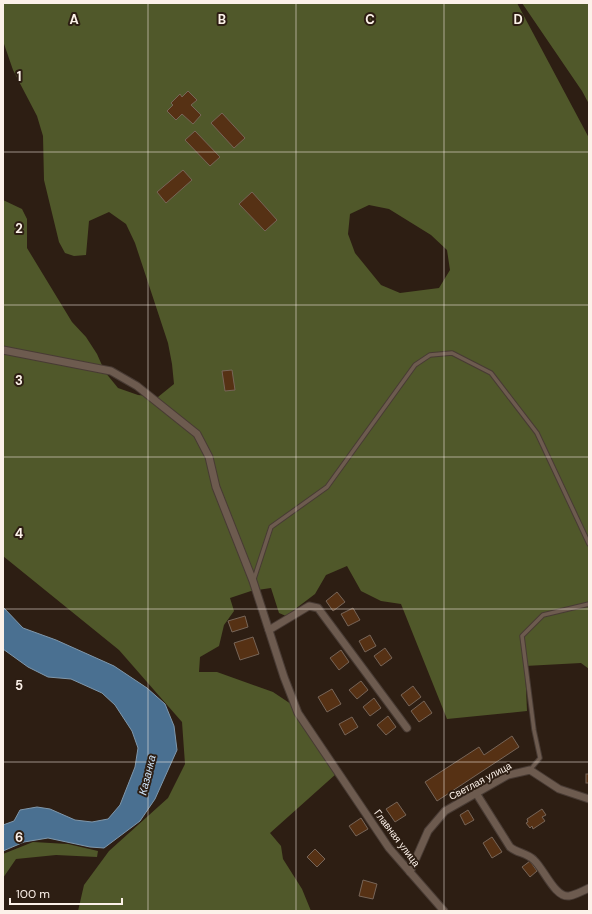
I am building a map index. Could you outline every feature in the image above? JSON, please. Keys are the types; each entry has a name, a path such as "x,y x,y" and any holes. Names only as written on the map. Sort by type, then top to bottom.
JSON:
{"street":[{"name":"Главная улица","path":"3,350 111,371 137,386 196,434 209,457 216,487 253,581 298,713 389,848 444,911"},
{"path":"269,630 309,606 318,608 407,728"},
{"path":"530,770 559,789 589,799"},
{"name":"Светлая улица","path":"410,872 428,831 445,811 508,775 520,771 530,770"},
{"path":"476,793 510,847 517,852 524,853 534,860 561,896 568,896 589,888"}],"lane":[{"path":"253,581 271,527 327,487 415,365 430,355 452,353 491,373 537,433 589,544"},
{"path":"530,770 540,758 534,730 522,636 544,615 589,604"}],"green space":[{"path":"3,3 517,3 589,138 589,669 581,663 525,666 527,711 447,719 401,604 381,601 361,591 347,566 326,575 315,594 286,616 279,613 271,588 251,591 230,598 234,611 224,625 219,646 200,657 199,672 217,672 273,692 291,704 302,725 336,774 270,833 281,846 283,859 302,889 311,911 78,911 84,885 109,851 168,798 185,764 182,722 119,650 3,556 3,200 22,209 27,219 27,248 72,322 86,337 97,354 105,372 118,388 138,395 158,397 174,384 168,343 135,243 126,224 109,212 89,221 86,255 74,256 65,253 59,242 44,180 43,136 37,116 13,70 3,41","holes":["369,205 389,209 431,235 447,250 450,270 439,288 400,293 381,285 355,253 348,234 350,214"]},
{"path":"522,3 589,3 589,104 582,91"},
{"path":"33,842 68,844 98,851 97,857 56,855 16,859 3,878 3,854"}],"water":[{"name":"Казанка","path":"3,607 23,628 56,640 114,666 147,688 165,704 174,726 177,750 155,799 140,821 104,848 90,847 48,838 24,842 3,851 3,825 14,821 20,810 37,807 50,809 75,820 92,822 108,819 120,805 135,767 138,748 132,731 115,705 102,693 71,679 48,677 28,667 3,649"}],"building":[{"path":"188,91 197,100 191,105 201,115 193,124 182,114 176,120 167,111 173,105 171,103 180,94 182,97"},
{"path":"222,113 245,138 234,148 211,123"},
{"path":"195,131 220,157 210,166 185,140"},
{"path":"183,170 192,180 166,203 157,192"},
{"path":"252,192 277,220 265,231 239,204"},
{"path":"232,370 235,390 225,391 222,371"},
{"path":"337,592 345,602 333,611 326,601"},
{"path":"353,608 360,620 348,626 341,614"},
{"path":"245,616 248,627 232,632 228,621"},
{"path":"370,635 376,646 365,652 359,641"},
{"path":"253,637 259,654 240,660 234,643"},
{"path":"385,648 392,658 381,666 374,656"},
{"path":"341,650 349,662 339,670 330,658"},
{"path":"361,681 368,690 357,699 349,690"},
{"path":"413,686 421,697 409,706 401,695"},
{"path":"332,689 341,704 327,712 318,697"},
{"path":"374,698 381,708 370,716 363,707"},
{"path":"424,701 432,713 419,722 411,711"},
{"path":"388,716 396,727 386,735 377,725"},
{"path":"352,717 358,727 345,735 339,724"},
{"path":"512,736 519,747 437,801 425,782 479,747 484,755"},
{"path":"586,774 589,774 589,783 586,783"},
{"path":"397,802 406,815 395,822 386,809"},
{"path":"542,809 546,815 542,817 545,821 533,829 532,826 530,828 526,823 528,822 527,819"},
{"path":"468,810 474,820 465,825 460,815"},
{"path":"361,818 368,829 356,836 349,826"},
{"path":"492,837 502,852 492,858 483,843"},
{"path":"315,849 325,859 317,867 307,857"},
{"path":"530,861 537,871 530,877 522,867"},
{"path":"363,880 377,884 373,899 359,896"}]}
